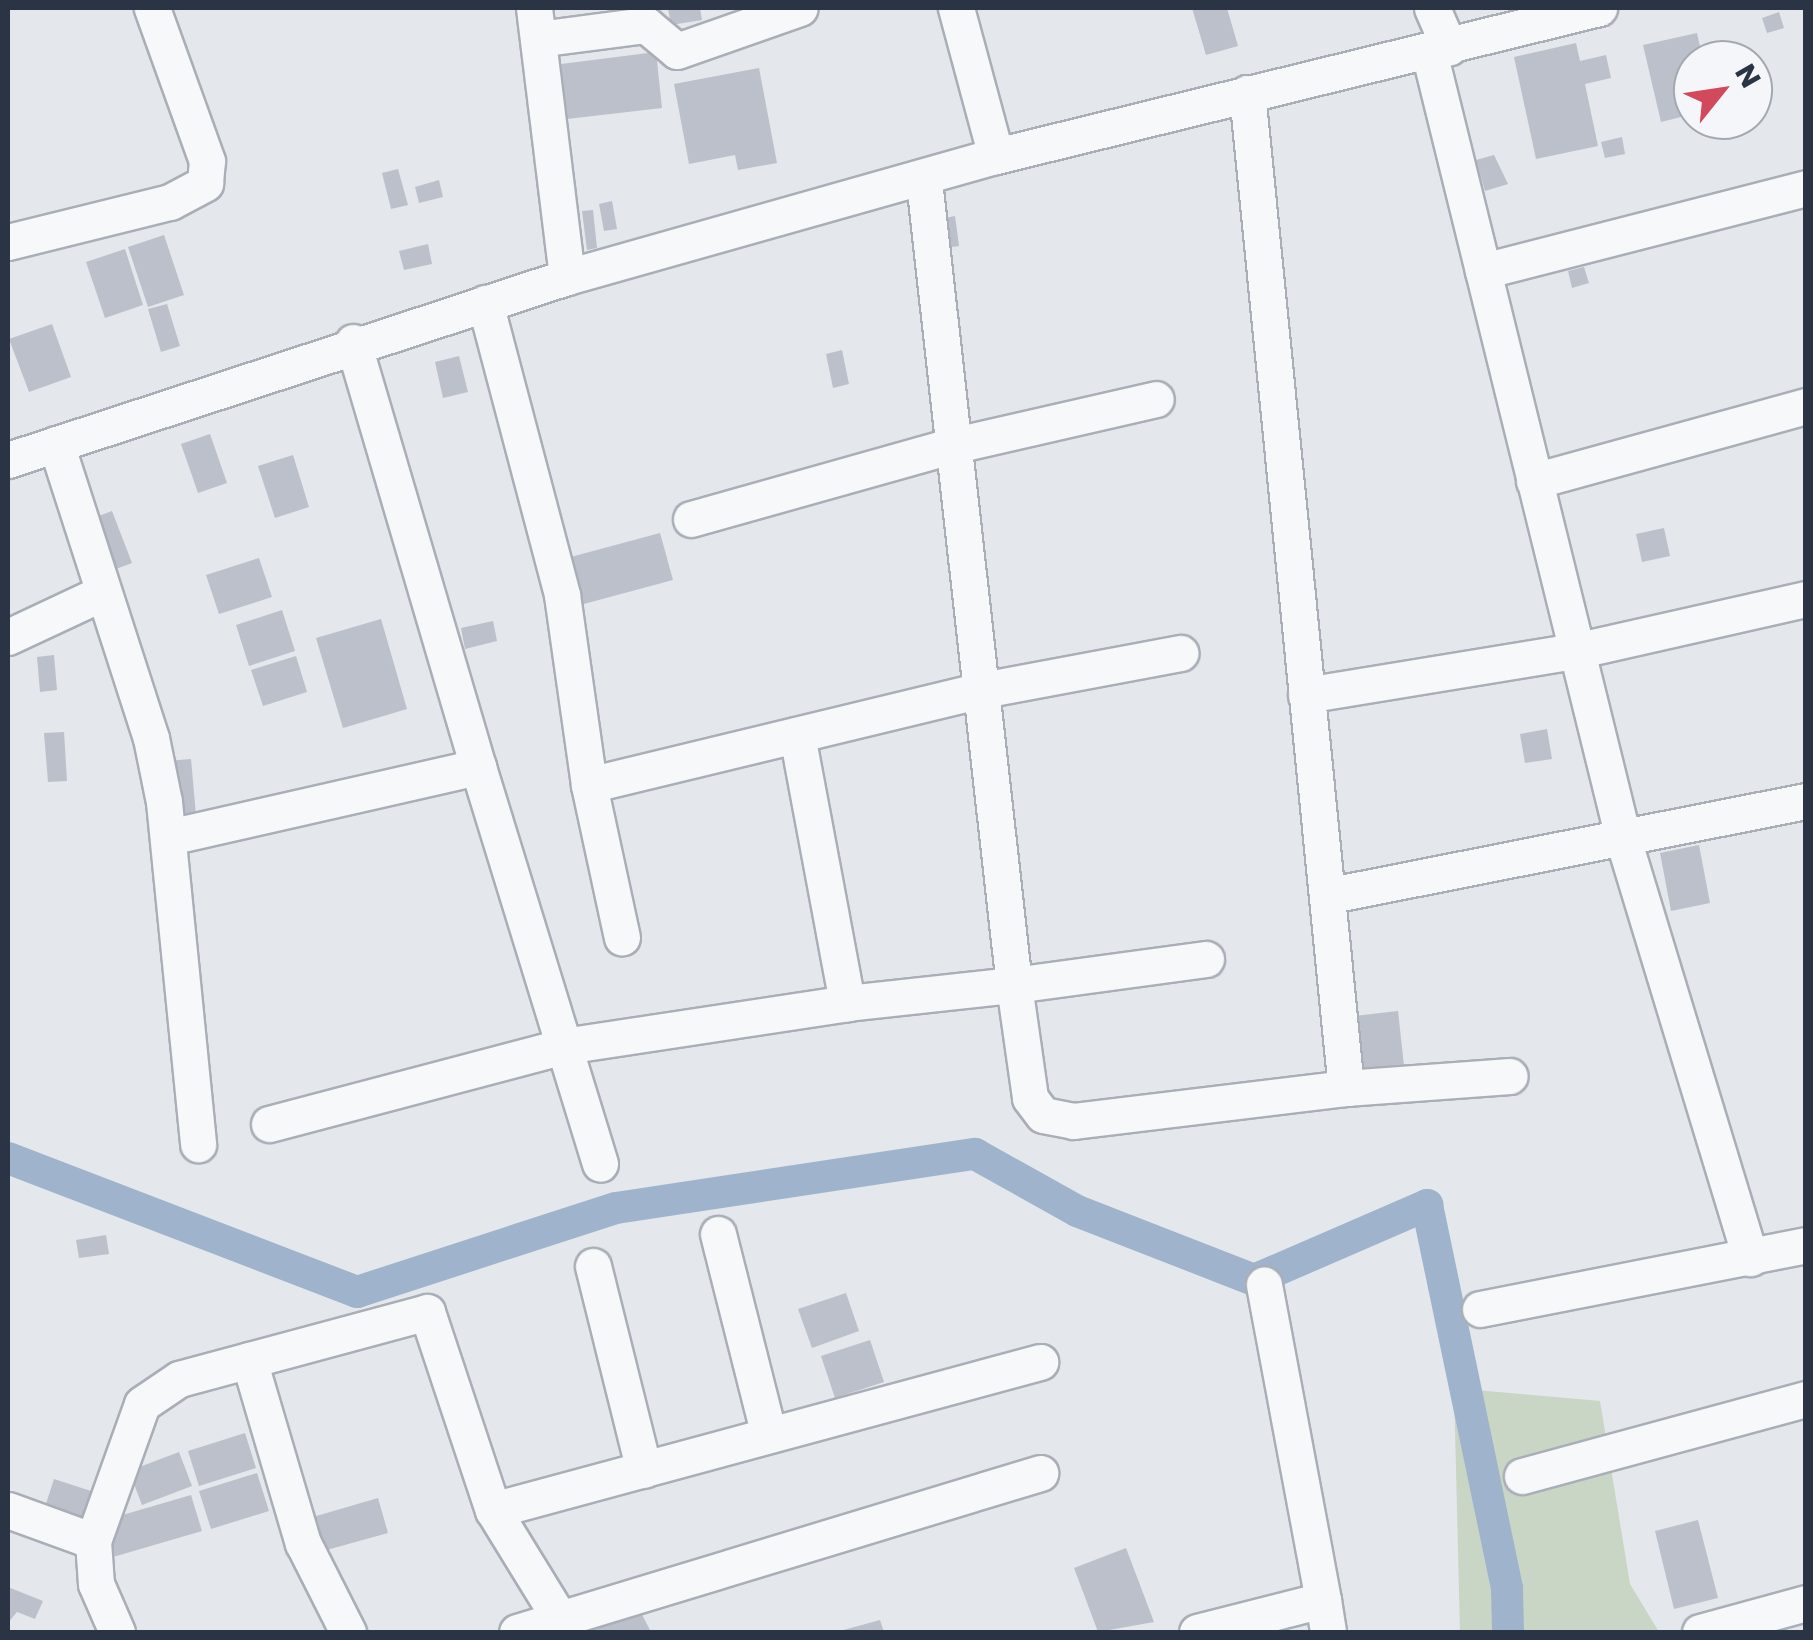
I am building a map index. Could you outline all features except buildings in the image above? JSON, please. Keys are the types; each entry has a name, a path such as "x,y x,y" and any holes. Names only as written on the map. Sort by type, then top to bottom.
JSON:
{"street":[{"path":"8,242 170,202 205,184 207,161 152,8"},
{"path":"568,277 536,23 646,25 677,51 800,8"},
{"path":"956,8 996,156"},
{"path":"1432,8 1483,272 1575,652 1624,842 1750,1258"},
{"path":"8,460 353,342 568,277 924,181 996,156 1599,8"},
{"path":"1247,93 1306,695 1331,896 1346,1088"},
{"path":"924,181 977,691 1030,1098 1055,1120 1346,1088 1510,1076"},
{"path":"1483,272 1806,188"},
{"path":"485,303 562,594 590,785 622,937"},
{"path":"353,342 600,1164"},
{"path":"691,519 951,446 1156,399"},
{"path":"1534,481 1806,406"},
{"path":"56,444 151,738 168,837 198,1144"},
{"path":"8,637 102,592"},
{"path":"1306,695 1575,652 1806,600"},
{"path":"590,785 977,691 1180,653"},
{"path":"797,735 847,1003"},
{"path":"168,837 478,768"},
{"path":"1331,896 1624,842 1806,801"},
{"path":"269,1124 564,1046 847,1003 1206,959"},
{"path":"718,1234 769,1435"},
{"path":"1480,1309 1806,1245"},
{"path":"593,1266 644,1470"},
{"path":"1196,1632 1325,1616 1264,1284"},
{"path":"117,1632 96,1584 93,1541 142,1404 178,1379 427,1312 493,1510 564,1625"},
{"path":"250,1360 304,1543 348,1632"},
{"path":"493,1510 1040,1362"},
{"path":"1522,1476 1806,1399"},
{"path":"517,1632 564,1625 1040,1473"},
{"path":"8,1510 93,1541"},
{"path":"1700,1632 1806,1604"}],"green space":[{"path":"1454,1388 1600,1401 1630,1584 1659,1632 1460,1632"}],"waterway":[{"path":"8,1158 357,1292 616,1208 975,1154 1077,1211 1254,1280 1427,1205 1507,1588 1508,1632"}]}
